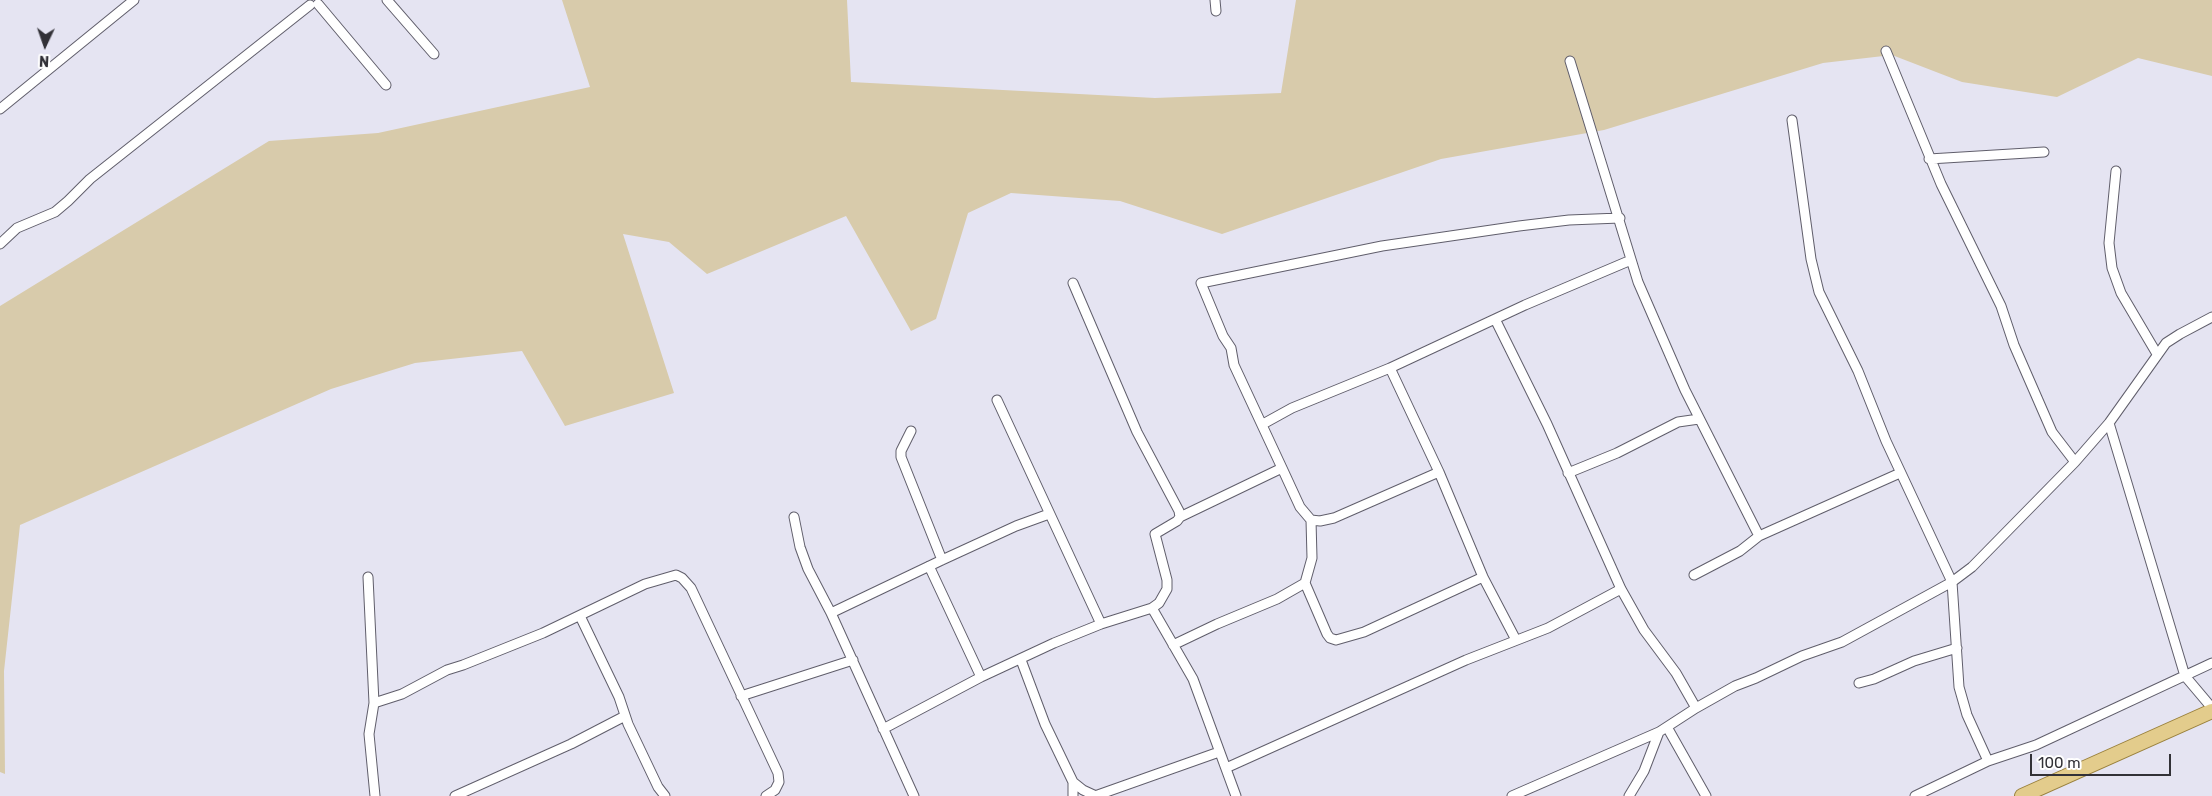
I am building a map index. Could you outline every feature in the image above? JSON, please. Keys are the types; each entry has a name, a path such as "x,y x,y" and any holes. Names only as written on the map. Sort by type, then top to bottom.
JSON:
{"main road":[{"path":"2022,796 2212,710"}],"street":[{"path":"0,109 134,0"},
{"path":"387,0 434,54"},
{"path":"1216,0 1216,12"},
{"path":"0,244 17,228 54,212 90,179 314,2 386,85"},
{"path":"1886,51 1929,159 2001,306 2014,345 2052,432 2076,462"},
{"path":"1570,61 1620,218 1638,282 1699,419 1732,480 1759,536"},
{"path":"1792,120 1811,259 1819,292 1858,371 1900,473 1952,582 1958,687 1967,715 1988,760"},
{"path":"1929,159 2044,152"},
{"path":"2116,170 2109,242 2112,268 2121,293 2157,354"},
{"path":"1483,577 1364,632 1336,640 1330,638 1305,583 1312,558 1311,520 1300,507 1234,365 1232,348 1223,336 1201,283 1382,246 1569,220 1620,218"},
{"path":"1263,424 1292,408 1390,368 1495,319 1631,260"},
{"path":"1072,283 1137,432 1179,510 1180,517"},
{"path":"1495,319 1621,589 1644,630 1676,673 1696,708"},
{"path":"1512,796 1663,730 1696,708 1735,686 1802,656 1842,642 1952,582 1972,567 2076,462 2109,423 2157,354 2180,334 2211,319"},
{"path":"1390,368 1439,472 1483,577 1516,640"},
{"path":"997,400 1101,624"},
{"path":"1568,473 1617,453 1678,422 1699,419"},
{"path":"2109,423 2185,676 2212,710"},
{"path":"911,431 901,451 901,457 942,560"},
{"path":"884,729 981,677 1101,624 1152,608 1159,603 1167,589 1167,580 1154,534 1180,517 1282,468"},
{"path":"1311,520 1320,521 1334,518 1439,472"},
{"path":"1694,575 1740,552 1759,536 1900,473"},
{"path":"832,613 1016,526 1049,514"},
{"path":"794,516 800,547 808,569 832,613 914,796"},
{"path":"929,566 981,677"},
{"path":"374,703 402,694 447,670 535,636 645,584 676,575 692,588 778,773 779,782 775,790 766,796"},
{"path":"368,577 374,703 369,734 375,796"},
{"path":"1173,645 1277,599 1305,583"},
{"path":"1226,768 1466,660 1569,618 1621,589"},
{"path":"1152,608 1193,679 1236,796"},
{"path":"580,616 619,697 625,716 658,787 665,796"},
{"path":"1859,683 1874,679 1914,661 1957,648"},
{"path":"741,696 853,660"},
{"path":"1021,660 1045,724 1074,782 1083,790 1096,796 1219,752"},
{"path":"1915,796 1988,760 2036,745 2212,663"},
{"path":"455,796 571,744 625,716"},
{"path":"1629,796 1644,771 1663,730"},
{"path":"1663,730 1706,796"},
{"path":"1073,796 1074,782"}],"shaded area":[{"path":"562,0 847,0 851,82 1155,98 1281,93 1296,0 2212,0 2212,76 2138,58 2057,97 1962,82 1892,55 1823,63 1604,130 1441,159 1222,234 1120,201 1011,193 968,213 936,319 911,331 846,216 707,274 669,242 623,234 674,393 565,426 522,351 415,363 331,389 20,525 4,671 5,774 0,772 0,306 269,141 378,133 590,87"}]}
